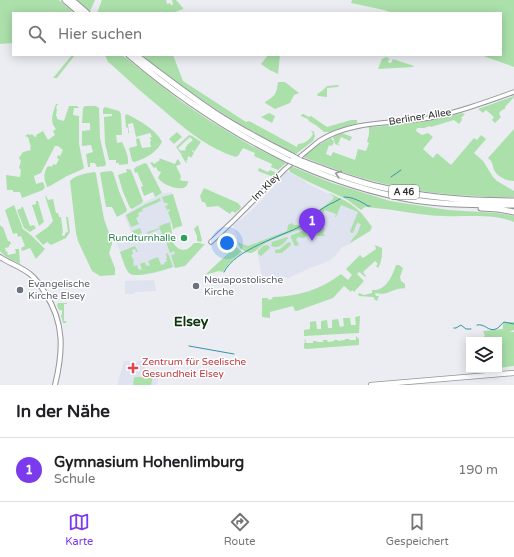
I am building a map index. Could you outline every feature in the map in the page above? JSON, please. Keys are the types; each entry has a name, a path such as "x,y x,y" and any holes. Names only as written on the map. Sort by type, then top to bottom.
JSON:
{"highway":[{"path":"65,0 79,12"},
{"path":"72,0 86,12"},
{"name":"A 46","path":"130,56 174,91 214,118 260,146 290,158"},
{"name":"A 46","path":"137,56 174,85 216,114 297,162 323,175 385,194 415,200 474,205 514,205"},
{"name":"A 46","path":"297,162 357,181 408,193 462,200 514,201"},
{"path":"474,205 482,208 514,212"}],"main road":[{"path":"0,257 28,272 32,276 43,289 57,317 61,342 60,361 55,385"},
{"path":"371,385 514,373"}],"street":[{"name":"Berliner Allee","path":"325,137 341,130 357,126 444,115 514,92"},
{"name":"Im Kley","path":"210,242 285,168 325,137"}],"shaded area":[{"path":"287,171 304,180 308,184 334,197 332,200 288,231 248,246 236,242 237,236 233,225 255,207"},
{"path":"172,192 181,220 166,226 179,265 155,273 132,275 128,272 116,242 133,236 124,215 145,202 164,193"},
{"path":"342,199 361,212 372,227 370,231 348,245 342,247 329,261 287,279 287,277 262,279 257,249 262,244 294,230"},
{"path":"154,280 156,291 125,294 125,281"},
{"name":"Zentrum für Seelische Gesundheit Elsey","path":"124,361 145,361 145,376 159,376 157,385 117,385"}],"green space":[{"path":"0,0 59,0 73,12 12,12 12,43 0,44"},
{"path":"77,0 95,0 90,11"},
{"path":"102,0 166,0 167,4 170,3 173,5 172,0 176,0 183,8 175,12 97,12"},
{"path":"352,0 514,0 514,67 484,56 502,56 502,12 390,12 351,3"},
{"path":"71,56 74,56 57,78 53,78"},
{"path":"105,56 123,56 182,102 207,119 250,145 286,163 278,170 271,167 272,164 254,156 255,153 243,148 236,157 206,143 179,123 108,62"},
{"path":"143,56 173,56 183,81 246,122 249,121 297,147 298,144 311,138 313,134 311,130 314,132 315,136 313,141 296,154 291,152 214,108"},
{"path":"267,56 280,56 278,74 261,64"},
{"path":"386,57 390,59 388,61 389,63 391,63 393,59 414,66 378,69 382,59"},
{"path":"278,82 285,82 299,93 294,95 290,103 275,109 265,102 275,94"},
{"path":"339,85 338,87 327,88 327,97 318,96 317,94 327,86"},
{"path":"514,96 505,109 500,112 499,114 501,117 495,123 492,120 494,117 486,110 483,113 478,109"},
{"path":"56,104 59,104 57,105 56,109 57,119 64,121 69,106 77,106 79,108 74,108 73,115 79,116 79,144 84,168 47,187 44,177 47,167 52,167 53,164 56,165 59,159 57,158 58,155 60,156 63,150 58,146 55,146 41,173 34,176 36,184 43,182 45,187 43,190 22,198 20,192 7,190 6,175 20,177 21,170 19,168 21,161 19,158 23,152 31,150 28,137 25,136 32,134 35,137 43,131 48,140 55,135 53,131 56,129 52,120"},
{"path":"85,106 96,106 99,108 100,138 106,164 105,166 97,167 95,163 90,163 90,167 88,167 86,154 93,152 91,145 82,146 82,131 90,130 90,123 82,123 83,108"},
{"path":"105,107 119,111 121,114 122,135 116,135 117,143 122,142 128,164 119,165 119,163 116,163 116,160 109,160 105,143 104,117 112,116 112,114 103,114 103,109"},
{"path":"269,113 275,116 272,123 261,117"},
{"path":"462,113 465,114 461,118 462,120 459,124 454,120 431,127 417,128 416,131 422,135 428,133 433,137 423,149 433,158 437,153 451,165 474,138 477,140 481,135 486,139 474,153 483,161 497,181 514,191 514,197 453,195 405,188 361,178 303,157 316,146 331,138 334,142 332,146 329,145 326,154 331,156 333,152 355,160 358,149 366,151 369,143 367,142 369,127 416,122"},
{"path":"127,114 152,129 162,142 160,146 150,155 134,162 132,161 129,148 137,146 136,139 139,138 142,148 151,147 150,137 152,137 150,133 136,137 133,123 128,124 128,133 125,116"},
{"path":"303,114 309,117 311,116 327,127 351,120 357,120 357,123 330,132 324,132 308,119 301,116"},
{"path":"514,129 514,181 511,181 498,175 494,170 492,162 488,158"},
{"path":"177,132 182,137 174,144 169,139"},
{"path":"342,133 352,137 350,141 341,137 338,144 341,146 335,144 333,137"},
{"path":"189,135 201,142 194,152 193,150 192,151 194,153 191,158 189,156 187,158 188,159 186,161 189,161 186,163 181,155 183,153 181,154 176,147","holes":["190,137 193,140 187,145 184,151 181,151 178,148"]},
{"path":"159,158 175,164 178,159 181,164 176,166 181,176 180,180 188,181 184,188 175,188 165,184 158,178 161,172 158,171 156,167 154,168 150,163 152,162 154,164 160,160"},
{"path":"145,163 147,164 162,193 155,197 153,192 144,196 141,187 143,186 137,172 135,173 134,169 136,167"},
{"path":"291,166 332,183 390,201 448,210 497,213 514,216 514,222 489,216 433,216 365,207 361,210 346,199 290,172 289,169"},
{"path":"259,168 268,172 270,170 277,173 271,176 258,171"},
{"path":"126,169 131,170 143,201 132,209 130,208 123,192 118,175 127,172"},
{"path":"95,172 104,219 112,241 109,253 115,268 115,275 100,276 92,271 78,241 76,233 70,181 78,176"},
{"path":"113,172 127,210 117,217 112,207 106,207 100,173"},
{"path":"204,188 238,203 241,207 240,209 235,213 232,211 230,214 218,206 207,207 204,202 202,202 200,196"},
{"path":"328,193 348,202 358,210 372,227 370,231 350,243 357,234 361,224 357,223 353,233 351,233 350,231 358,212 341,205 336,217 336,214 325,210 320,218 316,216 314,221 309,225 309,228 311,229 314,223 325,228 323,234 325,235 324,236 314,234 307,229 301,229 272,240 251,253 242,250 239,246 237,242 248,246 287,231 288,225 292,223 294,225 299,225 332,200 334,197"},
{"path":"173,194 182,226 173,230 168,212 170,211 169,209 167,210 165,206 168,205 167,203 164,203 162,197"},
{"path":"45,196 48,200 53,199 56,213 58,213 59,217 61,217 62,236 68,232 66,217 68,217 70,232 66,238 51,245 47,242 43,245 35,236 48,227 53,221"},
{"path":"160,198 161,201 142,209 143,211 138,213 139,216 136,218 139,224 131,227 126,215"},
{"path":"36,201 38,201 44,222 39,226 32,205 36,204"},
{"path":"14,205 23,229 45,249 36,259 30,248 22,251 21,248 25,246 21,236 18,237 17,233 13,234 5,210"},
{"path":"21,207 23,207 30,226 34,225 36,228 30,232 24,228 17,210 22,208"},
{"path":"170,222 172,232 170,239 164,241 160,229 148,234 147,232 160,228 159,226"},
{"path":"0,225 3,227 8,241 10,241 11,244 9,247 5,248 6,252 7,251 8,255 13,254 16,253 15,249 19,249 20,264 5,256 0,251"},
{"path":"198,225 202,240 201,242 197,241 197,236 194,229"},
{"path":"140,228 142,233 139,234 140,239 137,240 132,231"},
{"path":"305,230 310,233 312,237 298,237 296,240 299,244 295,246 291,236"},
{"path":"287,237 288,238 283,244 276,247 271,246 272,242"},
{"path":"172,240 179,249 182,250 185,250 194,243 205,244 185,266 175,268 171,255 175,254 174,251 170,253 166,242"},
{"path":"290,242 290,246 282,253 275,253 275,250 280,249"},
{"path":"267,245 270,248 261,256 258,254 258,251 263,246"},
{"path":"375,245 382,248 382,258 379,266 378,268 376,266 378,264 375,261 363,272 367,278 359,272 357,274 364,281 354,292 352,290 351,292 344,286 333,298 297,311 295,311 293,306 270,312 270,318 262,317 262,298 268,298 268,300 272,299 273,297 300,294 317,288 341,274 348,280 352,275 346,269 360,255 363,258 376,249"},
{"path":"135,246 138,252 136,252 135,249 132,250 133,254 131,255 134,261 134,266 137,265 138,269 142,269 140,264 145,262 146,266 150,266 148,261 158,257 161,265 165,264 164,263 167,261 166,254 168,253 173,267 143,275 132,275 125,266 120,252"},
{"path":"236,246 243,252 229,263 223,272 219,271 205,275"},
{"path":"396,265 403,268 400,277 401,281 405,284 405,288 397,289 384,294 375,293 376,296 379,296 377,301 373,297 359,296 359,293 364,295 372,293 372,290 377,290 385,286 393,274"},
{"path":"58,303 67,303 64,304 64,321 66,321 66,323 63,323 61,315 62,310 59,310 57,305"},
{"path":"360,316 359,333 304,336 304,330 310,329 310,322 316,321 317,329 321,329 321,321 327,320 328,328 332,328 332,320 338,319 340,327 344,326 343,318 350,318 351,325 356,325 355,317"},
{"path":"503,322 514,322 514,330 509,332 514,332 514,366 502,368 502,337 483,337 485,336 483,331 503,329"},
{"path":"356,336 359,339 359,345 304,348 305,339 306,343 313,343 313,341 323,342 323,340 327,340 328,342 345,339 356,340"},
{"path":"135,377 153,377 151,385 133,385"}],"waterway":[{"path":"391,177 401,170"},
{"path":"344,197 370,206"},
{"path":"224,272 230,264 248,250 294,230 307,222 321,209 340,199"},
{"path":"477,325 482,325 493,330 504,322 514,324"},
{"path":"454,328 461,325 466,329 471,329"},
{"path":"189,346 234,354"}],"place":[{"name":"Rundturnhalle","path":"184,238"},
{"name":"Gymnasium Hohenlimburg","path":"312,241"},
{"name":"Neuapostolische Kirche","path":"196,286"},
{"name":"Evangelische Kirche Elsey","path":"20,290"},
{"name":"Zentrum für Seelische Gesundheit Elsey","path":"133,368"}],"district":[{"name":"Elsey","path":"191,321"}]}
